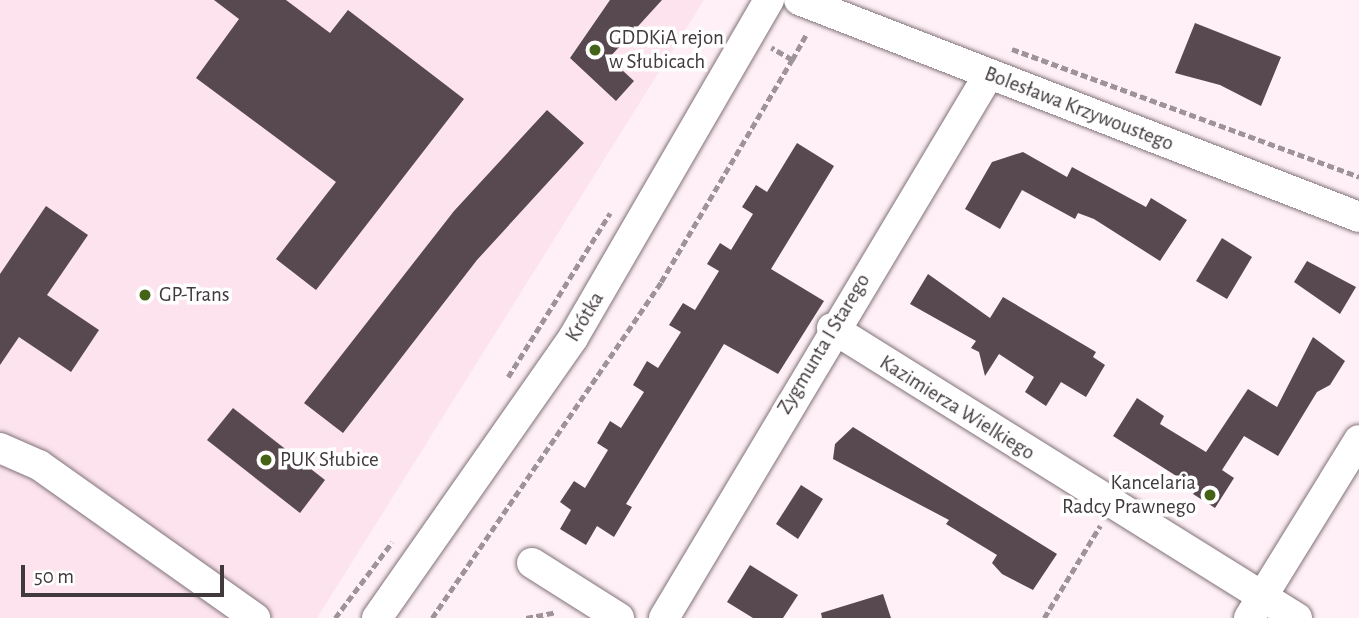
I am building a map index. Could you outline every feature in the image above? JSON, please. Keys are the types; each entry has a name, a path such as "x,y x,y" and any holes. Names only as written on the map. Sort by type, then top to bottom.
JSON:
{"street":[{"name":"Krótka","path":"377,618 573,338 750,37 769,0"},
{"name":"Bolesława Krzywoustego","path":"799,0 1359,217"},
{"name":"Zygmunta I Starego","path":"664,618 832,328 989,74"},
{"name":"Kazimierza Wielkiego","path":"832,328 1112,507 1256,607 1297,618"},
{"path":"1256,607 1359,440"},
{"path":"0,448 39,465 255,618"},
{"path":"532,563 619,618"}],"path":[{"path":"432,618 661,282 792,60 750,37"},
{"path":"1000,45 1359,177"},
{"path":"504,383 617,203"},
{"path":"1044,618 1112,507"},
{"path":"336,618 399,533"}],"shaded area":[{"path":"0,0 704,0 317,618 0,618"}],"building":[{"path":"214,0 286,0 330,33 348,10 464,99 316,290 276,259 336,182 196,78 239,19"},
{"name":"GDDKiA rejon w Słubicach","path":"610,0 662,0 609,58 634,81 616,101 570,58"},
{"path":"1195,23 1281,57 1261,106 1220,85 1175,73"},
{"path":"547,110 584,143 477,260 343,433 304,403 454,211"},
{"path":"797,143 834,166 771,269 824,301 778,374 724,344 626,504 632,507 614,537 597,526 586,545 560,529 571,510 560,502 574,481 585,488 608,450 597,443 610,421 621,428 644,392 633,385 647,361 658,368 681,332 669,325 683,303 695,310 719,271 707,264 720,243 731,250 753,214 742,207 756,185 767,192"},
{"path":"1023,152 1067,177 1072,167 1146,207 1151,198 1187,220 1160,261 1094,219 1078,213 1075,219 1022,190 1000,229 965,209 992,162"},
{"path":"46,206 88,235 47,295 99,330 71,372 19,337 0,365 0,274"},
{"path":"1222,238 1252,257 1227,299 1196,281"},
{"path":"1307,261 1356,287 1340,314 1294,282"},
{"path":"928,274 990,318 1003,297 1096,352 1093,357 1105,365 1086,397 1061,382 1046,406 1025,392 1034,377 999,354 985,376 979,352 971,348 976,341 910,304"},
{"path":"1313,337 1345,361 1330,385 1317,392 1278,456 1244,436 1222,470 1234,478 1215,508 1193,494 1197,489 1113,436 1137,398 1164,416 1160,424 1206,452 1248,389 1277,407"},
{"name":"PUK Słubice","path":"233,408 325,480 300,513 207,440"},
{"path":"853,427 1057,554 1033,590 1002,574 992,563 997,555 946,524 949,520 833,459 835,444"},
{"path":"801,485 823,499 798,539 776,524"},
{"path":"750,565 798,595 783,618 753,618 727,602"},
{"path":"883,594 891,618 822,618 821,613"}],"place":[{"name":"GDDKiA rejon w Słubicach","path":"595,50"},
{"name":"GP-Trans","path":"145,295"},
{"name":"PUK Słubice","path":"266,460"},
{"name":"Kancelaria Radcy Prawnego","path":"1210,495"}]}
